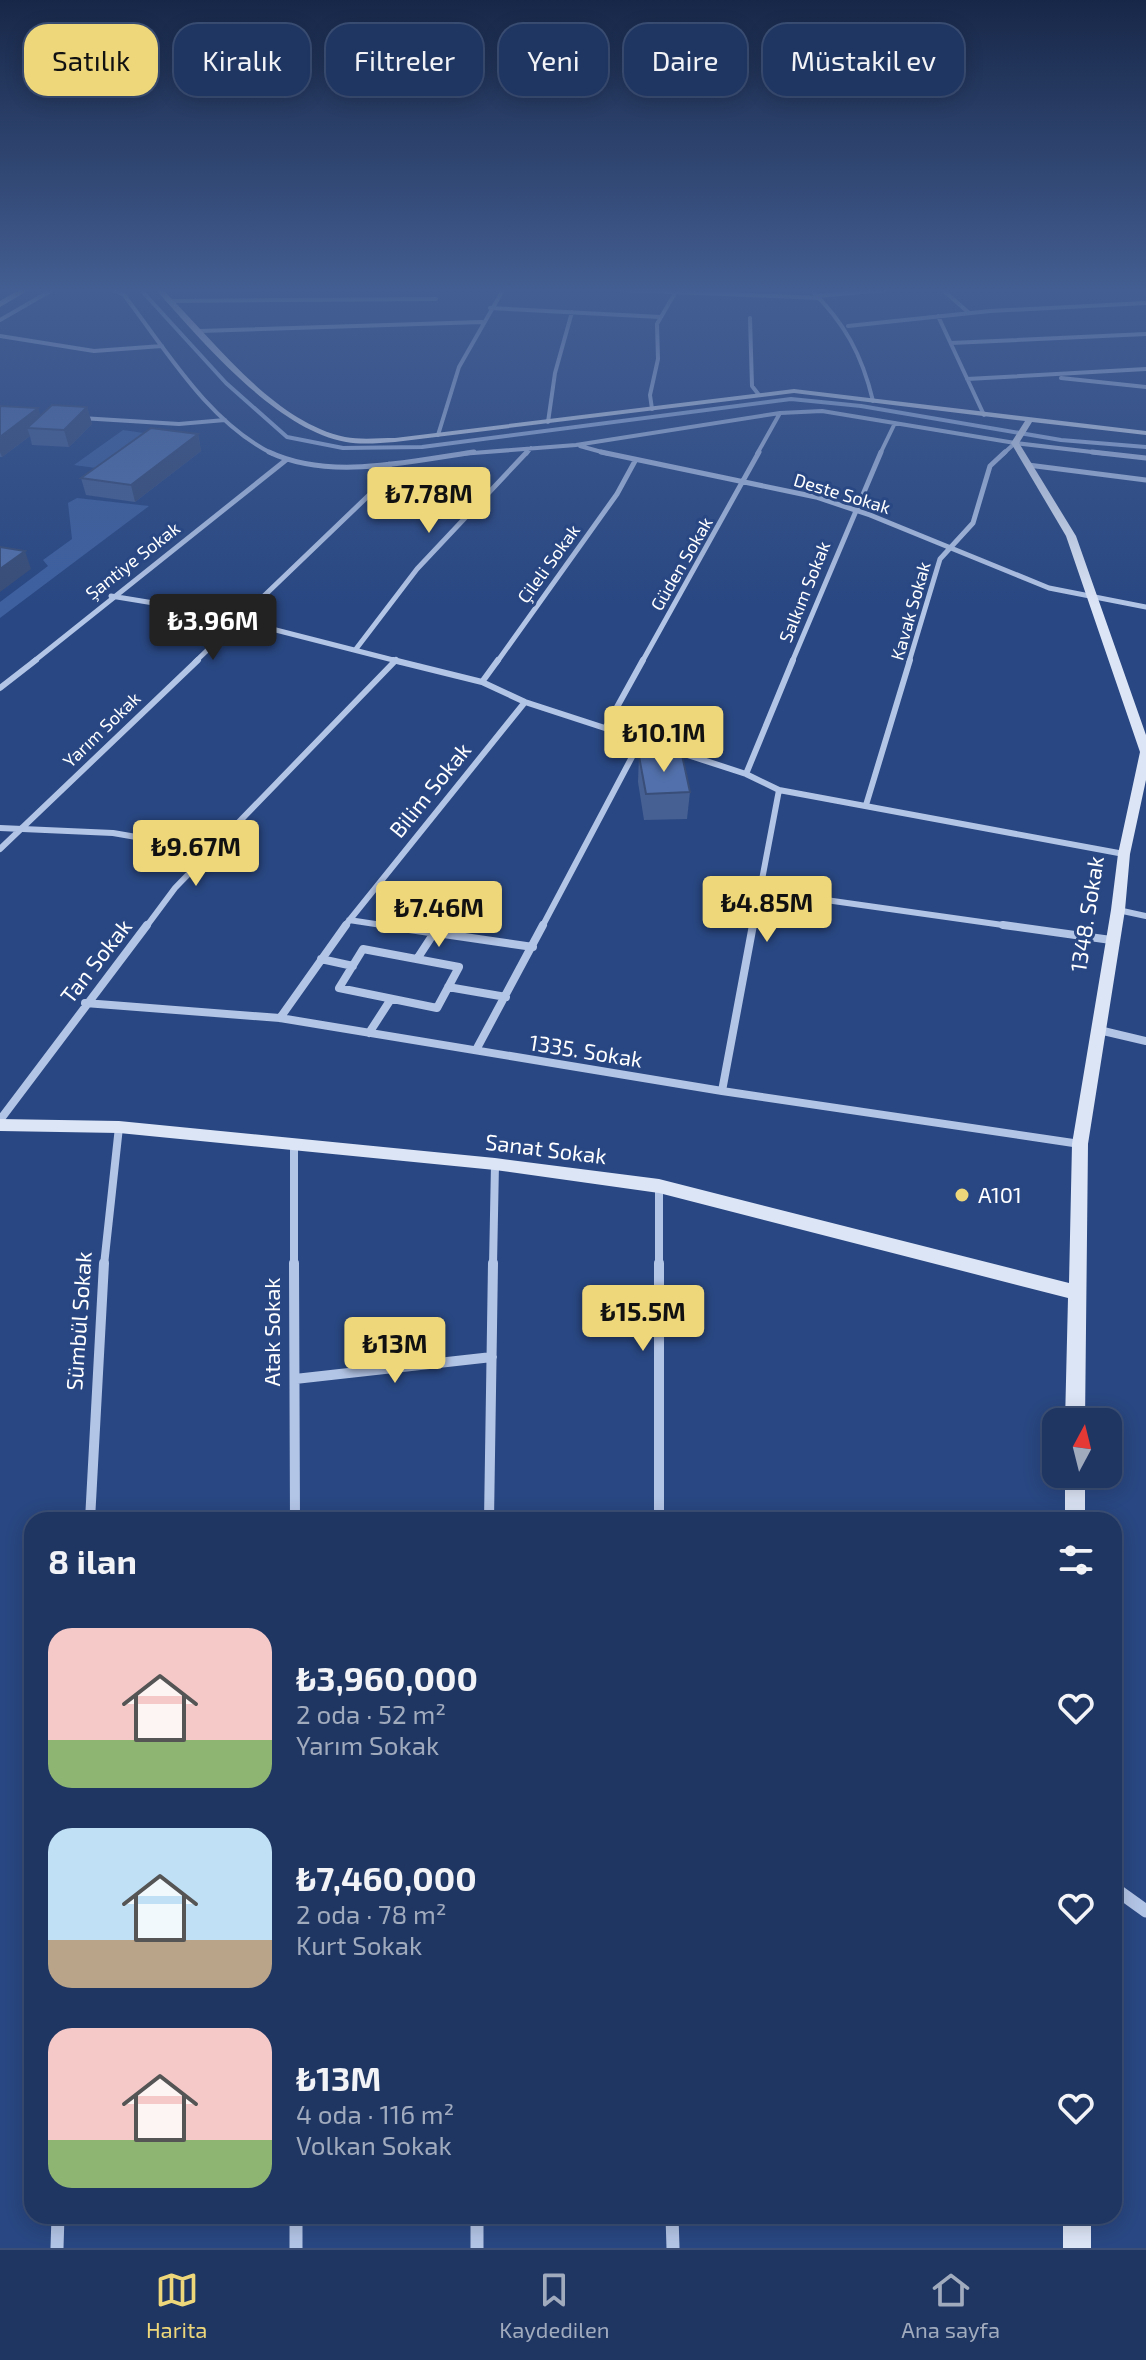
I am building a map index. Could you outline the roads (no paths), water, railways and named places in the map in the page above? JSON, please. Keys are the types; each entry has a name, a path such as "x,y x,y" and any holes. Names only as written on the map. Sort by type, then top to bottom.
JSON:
{"street":[{"path":"204,395 225,420 257,446 286,460 322,466 389,464 532,447 576,445 780,413 822,411 1015,443 1146,458"},
{"path":"267,395 295,421 342,439 395,440 759,395"},
{"path":"438,435 450,395"},
{"path":"548,422 552,395"},
{"path":"650,395 652,409"},
{"path":"825,395 1146,433"},
{"path":"872,395 873,401"},
{"path":"975,395 984,415"},
{"name":"Güden Sokak","path":"606,727 780,413"},
{"path":"75,418 179,424 225,420"},
{"path":"1015,443 1029,421"},
{"name":"Salkım Sokak","path":"746,774 854,510 895,423"},
{"name":"1348. Sokak","path":"1015,443 1071,536 1146,752 1124,854 1118,910 1080,1144 1075,1408"},
{"name":"Kavak Sokak","path":"866,805 940,559 973,523 990,466 1015,443"},
{"name":"Deste Sokak","path":"576,445 635,461 745,481 854,510 1049,588 1146,607"},
{"path":"356,649 417,569 532,447"},
{"name":"Şantiye Sokak","path":"0,688 111,596 286,460"},
{"name":"Çileli Sokak","path":"482,682 617,494 635,461"},
{"name":"Yarım Sokak","path":"0,849 390,475 389,464"},
{"path":"1028,465 1146,480"},
{"path":"111,596 239,617 482,682 525,702 746,774 779,790 1124,854"},
{"name":"Tan Sokak","path":"0,1123 85,1003 175,888 396,660"},
{"name":"Bilim Sokak","path":"280,1018 349,920 525,702"},
{"path":"476,1050 641,740"},
{"path":"722,1091 779,790"},
{"path":"0,828 113,833 212,850"},
{"path":"762,891 1111,940"},
{"path":"1118,910 1146,916"},
{"path":"349,920 533,947"},
{"path":"417,959 434,933"},
{"path":"363,949 417,959 459,967 437,1008 339,988 363,949"},
{"path":"321,959 353,966"},
{"path":"448,987 506,997"},
{"path":"369,1033 391,999"},
{"name":"1335. Sokak","path":"85,1003 280,1018 722,1091 1080,1144"},
{"path":"1098,1029 1146,1041"},
{"name":"Sanat Sokak","path":"0,1123 119,1127 495,1164 659,1186 1075,1292"},
{"name":"Sümbül Sokak","path":"90,1512 100,1298 119,1127"},
{"name":"Atak Sokak","path":"294,1144 295,1512"},
{"path":"489,1512 495,1164"},
{"path":"659,1186 659,1512"},
{"path":"295,1379 492,1357"},
{"path":"1075,1488 1075,1512"},
{"path":"1122,1894 1146,1911"},
{"path":"57,2248 58,2224"},
{"path":"296,2224 296,2248"},
{"path":"477,2224 477,2248"},
{"path":"672,2224 673,2248"},
{"path":"1077,2224 1077,2248"}],"waterway":[{"path":"239,395 287,437 343,448 422,447 791,399 861,406 1061,440 1146,447"}],"place":[{"name":"A101","path":"962,1195"}]}
